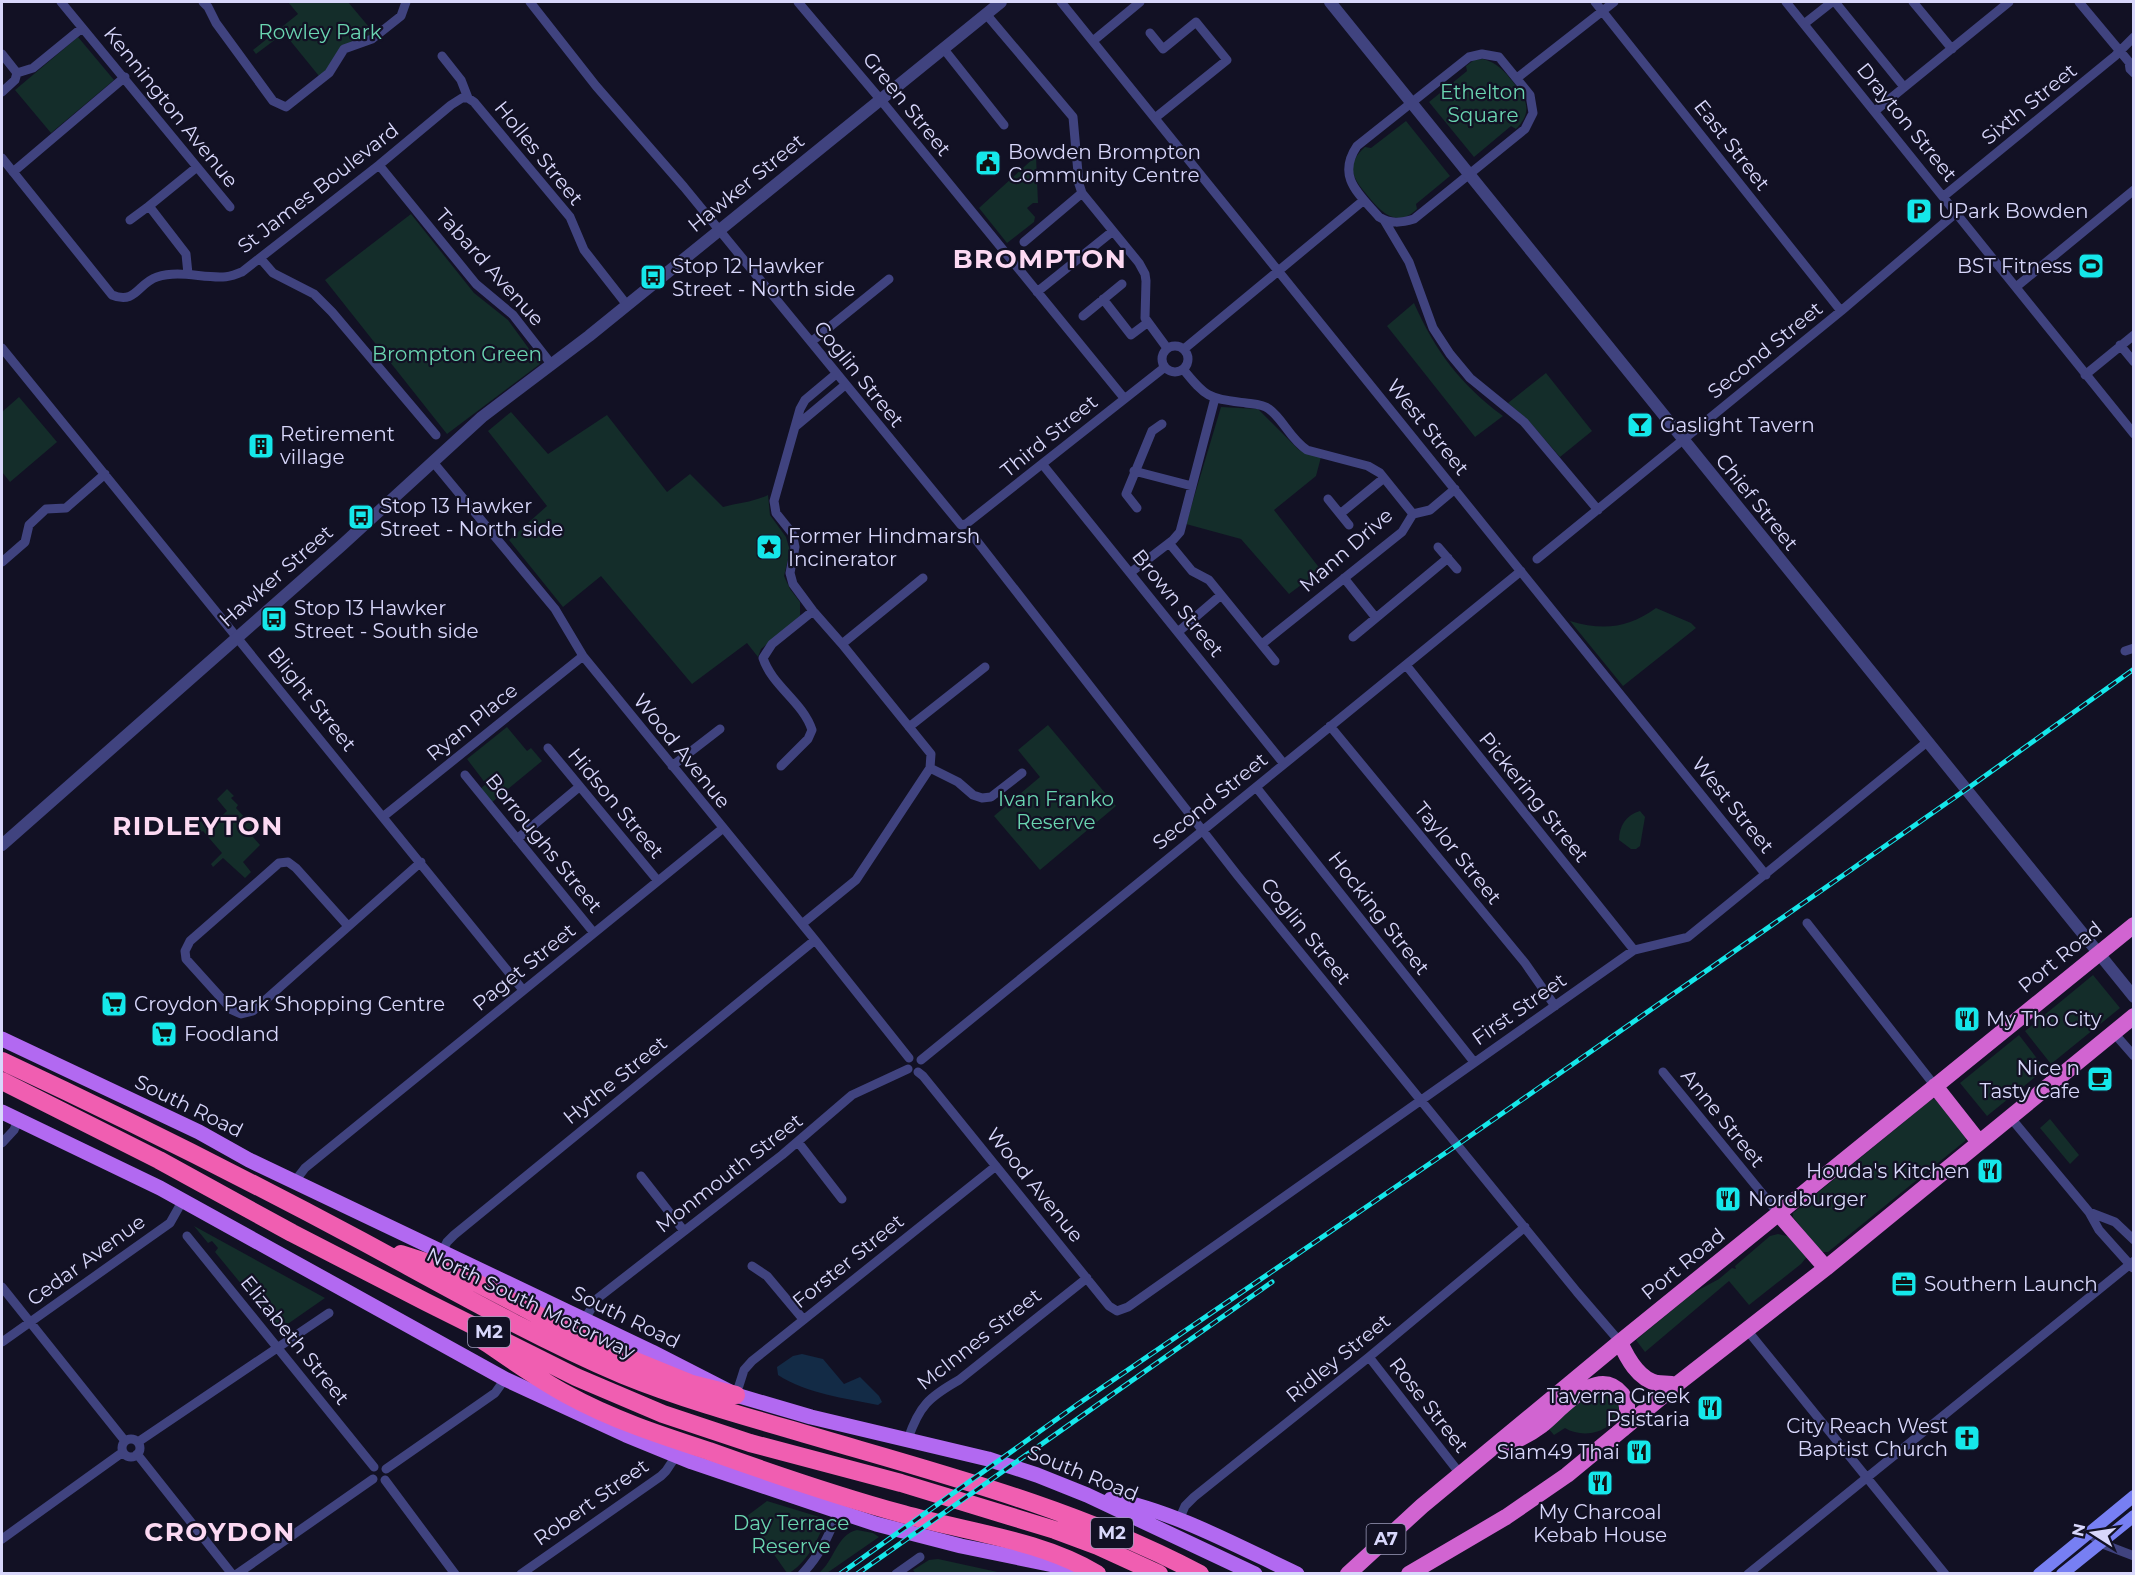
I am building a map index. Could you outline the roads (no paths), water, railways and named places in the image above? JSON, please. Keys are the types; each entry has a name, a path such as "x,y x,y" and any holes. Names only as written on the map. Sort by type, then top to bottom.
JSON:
{"highway":[{"name":"Port Road","path":"1349,1573 1422,1506 1620,1342 2133,924"},
{"name":"A7","path":"1409,1574 1425,1567 1514,1512 1567,1475 1676,1385 1826,1268 2133,1016"},
{"name":"North South Motorway","path":"2,1061 220,1167 504,1319 626,1376 752,1418 1021,1498 1163,1554 1200,1574"},
{"name":"M2","path":"2,1081 159,1160 292,1233 576,1377 695,1426 911,1486 1055,1530 1098,1546 1159,1574"},
{"path":"1935,1086 1979,1142"},
{"path":"1778,1213 1826,1268"},
{"path":"360,1240 454,1271 589,1342 692,1384 736,1395"},
{"path":"426,1302 566,1395 621,1420 799,1483 904,1515 1040,1549 1077,1561 1096,1574"},
{"path":"1620,1342 1630,1361 1647,1380 1676,1385"},
{"path":"1486,1455 1531,1433 1579,1393 1595,1385 1613,1387 1625,1399 1627,1413 1623,1429"}],"main road":[{"name":"South Road","path":"2,1039 199,1132 736,1395 811,1418 908,1438 988,1459 1087,1495 1255,1574"},
{"path":"2,1112 183,1200 505,1379 626,1435 676,1456 876,1524 961,1546 1096,1574"},
{"path":"1087,1495 1130,1503 1179,1521 1297,1574"},
{"path":"2039,1574 2133,1496"},
{"path":"2062,1574 2133,1516"}],"street":[{"name":"Kennington Avenue","path":"61,2 230,207"},
{"path":"209,3 216,23 273,101 286,107 329,73 344,49 372,39 401,16 406,2"},
{"name":"Coglin Street","path":"530,2 596,86 719,230 955,519"},
{"name":"Green Street","path":"798,2 1124,398"},
{"name":"Hawker Street","path":"2,845 482,417 552,365 1001,2"},
{"name":"West Street","path":"1061,2 1766,875"},
{"path":"1092,41 1140,2"},
{"name":"Chief Street","path":"1330,2 2133,997"},
{"name":"East Street","path":"1595,2 1841,311"},
{"path":"1517,78 1614,2"},
{"name":"Drayton Street","path":"1786,2 1957,212 2133,434"},
{"path":"1804,24 1834,2 1904,87"},
{"path":"1913,2 1952,49"},
{"path":"2079,2 2131,63 2130,69 2133,73"},
{"path":"1875,111 1952,49 2003,4"},
{"path":"986,14 1073,117 1079,184 1082,193 1139,263 1145,274 1144,311 1147,323 1167,348"},
{"path":"1150,33 1163,49 1196,22 1227,60 1155,118"},
{"path":"17,72 33,68 82,28"},
{"name":"Sixth Street","path":"1944,196 2115,56 2133,37"},
{"path":"943,48 1004,125"},
{"path":"2,54 17,72"},
{"path":"1482,54 1499,57 1530,95 1533,113 1525,129 1414,219 1400,223 1379,217 1350,182 1347,170 1357,146 1411,103 1469,57 1482,54"},
{"name":"Holles Street","path":"442,56 461,80 468,98 474,102 570,217 584,250 627,305"},
{"path":"2,92 15,80 17,72"},
{"path":"12,172 124,77"},
{"name":"St James Boulevard","path":"2,158 112,296 129,298 155,278 171,274 226,277 242,272 379,165 451,105 462,98 468,98"},
{"name":"Tabard Avenue","path":"379,165 476,284 513,315 552,365"},
{"path":"130,220 197,166"},
{"path":"2016,287 2133,190"},
{"path":"1024,242 1082,193"},
{"path":"1184,348 1364,200"},
{"path":"148,206 186,254 188,274"},
{"name":"Second Street","path":"1537,559 1841,311 1957,212"},
{"path":"1384,220 1409,262 1433,328 1450,354 1470,378 1524,422 1598,510"},
{"path":"1395,240 1405,222"},
{"path":"1037,292 1113,231"},
{"path":"260,258 273,273 314,294 333,312 436,435"},
{"path":"810,342 889,279"},
{"path":"1083,315 1122,284"},
{"path":"1103,299 1131,335 1147,323"},
{"path":"2085,375 2133,334"},
{"path":"1176,345 1184,348 1189,360 1183,369 1174,372 1165,367 1162,356 1167,348 1176,345"},
{"path":"2120,345 2133,362"},
{"name":"Blight Street","path":"2,348 524,990"},
{"name":"Third Street","path":"955,519 961,525 966,524 1165,367"},
{"path":"1183,369 1204,394 1269,409 1299,445 1307,450 1368,466 1380,473 1413,514"},
{"path":"802,924 856,880 930,768 931,754 813,611 793,584 790,573 795,547 792,533 776,513 774,501 794,428 805,400 836,374"},
{"path":"794,428 845,385"},
{"path":"1130,573 1180,532 1215,398"},
{"path":"1137,508 1126,494 1152,431 1162,424"},
{"name":"Wood Avenue","path":"433,462 555,609 583,657 815,940 909,1059"},
{"name":"Brown Street","path":"1043,465 1284,764"},
{"path":"1134,471 1192,486"},
{"path":"2,562 25,542 29,525 46,509 66,508 105,474"},
{"path":"1340,514 1384,478"},
{"name":"Mann Drive","path":"1262,644 1402,532 1413,514 1430,510 1455,489"},
{"path":"1328,499 1349,525"},
{"name":"Coglin Street","path":"974,536 1202,830 1620,1342"},
{"path":"1169,543 1192,571 1209,580 1275,661"},
{"path":"1438,547 1456,569"},
{"path":"1353,637 1448,558"},
{"name":"Second Street","path":"921,1060 1521,571"},
{"path":"842,644 922,578"},
{"path":"1344,578 1376,618"},
{"path":"1178,632 1221,595"},
{"path":"781,766 808,739 812,730 808,718 767,669 763,658 772,644 813,611"},
{"name":"Ryan Place","path":"384,816 583,657"},
{"name":"Pickering Street","path":"1406,665 1634,950"},
{"path":"909,727 985,667"},
{"name":"Taylor Street","path":"1330,726 1525,963 1555,1006"},
{"path":"672,766 720,729"},
{"name":"First Street","path":"1128,1307 1634,950 1688,938 1927,742"},
{"name":"Hidson Street","path":"548,748 658,881"},
{"path":"930,768 958,782 973,795 982,798 991,797 1022,773"},
{"name":"Borroughs Street","path":"465,774 594,933"},
{"path":"517,839 579,787"},
{"name":"Hocking Street","path":"1256,787 1474,1062"},
{"name":"Paget Street","path":"295,1181 304,1168 722,829"},
{"path":"348,926 296,868 288,862 279,863 190,941 185,951 186,959 232,1010 242,1014 253,1011 421,862"},
{"path":"1807,923 1935,1086"},
{"name":"Hythe Street","path":"442,1252 454,1235 815,940"},
{"path":"2113,1032 2133,1056"},
{"path":"917,1056 921,1060 922,1068 918,1072 912,1072 906,1063 909,1059 917,1056"},
{"name":"Monmouth Street","path":"584,1320 598,1298 798,1142 852,1095 908,1069"},
{"name":"Wood Avenue","path":"918,1072 1109,1305 1118,1311 1128,1307"},
{"name":"Anne Street","path":"1663,1072 1778,1213"},
{"path":"1748,1574 2132,1265 2099,1230 2089,1212 2010,1117"},
{"path":"2,1143 13,1131 18,1120"},
{"path":"798,1142 842,1199"},
{"name":"Forster Street","path":"736,1395 744,1370 752,1361 996,1166"},
{"path":"641,1176 684,1231"},
{"name":"Cedar Avenue","path":"2,1342 170,1222 183,1200"},
{"path":"2089,1212 2115,1222 2133,1239"},
{"name":"Ridley Street","path":"1179,1521 1186,1504 1194,1497 1369,1357 1525,1227"},
{"name":"Elizabeth Street","path":"187,1236 374,1467"},
{"path":"752,1266 767,1276 803,1319"},
{"name":"McInnes Street","path":"908,1438 915,1418 924,1403 959,1380 1087,1278"},
{"path":"2,1287 125,1441"},
{"path":"138,1442 329,1313"},
{"path":"1747,1330 1945,1574"},
{"name":"Rose Street","path":"1369,1357 1461,1475"},
{"path":"387,1469 495,1393 505,1379"},
{"path":"133,1439 138,1442 140,1449 137,1454 131,1457 123,1452 122,1445 125,1441 133,1439"},
{"path":"2,1539 123,1452"},
{"path":"137,1454 232,1574"},
{"name":"Robert Street","path":"521,1574 661,1476 676,1456"},
{"path":"385,1480 377,1482 373,1479 371,1471 380,1465 387,1469"},
{"path":"385,1480 387,1469"},
{"path":"237,1574 373,1479"},
{"path":"385,1480 455,1574"},
{"path":"802,1574 825,1546 838,1511"},
{"path":"2089,1532 2100,1543 2133,1556"},
{"path":"896,1574 920,1557"}],"water":[{"path":"802,1354 823,1359 844,1384 860,1377 882,1402 878,1405 826,1394 801,1387 778,1375 777,1367 793,1356"}],"railway":[{"path":"840,1574 1078,1404 1457,1145 1971,786 2134,669"},
{"path":"857,1574 1272,1282"}],"place":[{"name":"Bowden Brompton Community Centre","path":"988,163"},
{"name":"UPark Bowden","path":"1919,211"},
{"name":"BST Fitness","path":"2091,266"},
{"name":"Stop 12 Hawker Street - North side","path":"653,277"},
{"name":"Gaslight Tavern","path":"1640,425"},
{"name":"Retirement village","path":"261,446"},
{"name":"Stop 13 Hawker Street - North side","path":"361,517"},
{"name":"Former Hindmarsh Incinerator","path":"769,547"},
{"name":"Stop 13 Hawker Street - South side","path":"274,619"},
{"name":"Croydon Park Shopping Centre","path":"114,1004"},
{"name":"My Tho City","path":"1967,1019"},
{"name":"Foodland","path":"164,1034"},
{"name":"Nice n Tasty Cafe","path":"2100,1079"},
{"name":"Houda's Kitchen","path":"1990,1171"},
{"name":"Nordburger","path":"1728,1199"},
{"name":"Southern Launch","path":"1904,1284"},
{"name":"Taverna Greek Psistaria","path":"1710,1408"},
{"name":"City Reach West Baptist Church","path":"1967,1438"},
{"name":"Siam49 Thai","path":"1639,1452"},
{"name":"My Charcoal Kebab House","path":"1600,1483"}],"district":[{"name":"BROMPTON","path":"1040,259"},
{"name":"RIDLEYTON","path":"198,826"},
{"name":"CROYDON","path":"220,1532"}],"park label":[{"name":"Rowley Park","path":"320,32"},
{"name":"Ethelton Square","path":"1483,104"},
{"name":"Brompton Green","path":"457,354"},
{"name":"Ivan Franko Reserve","path":"1056,810"},
{"name":"Day Terrace Reserve","path":"791,1534"}]}
